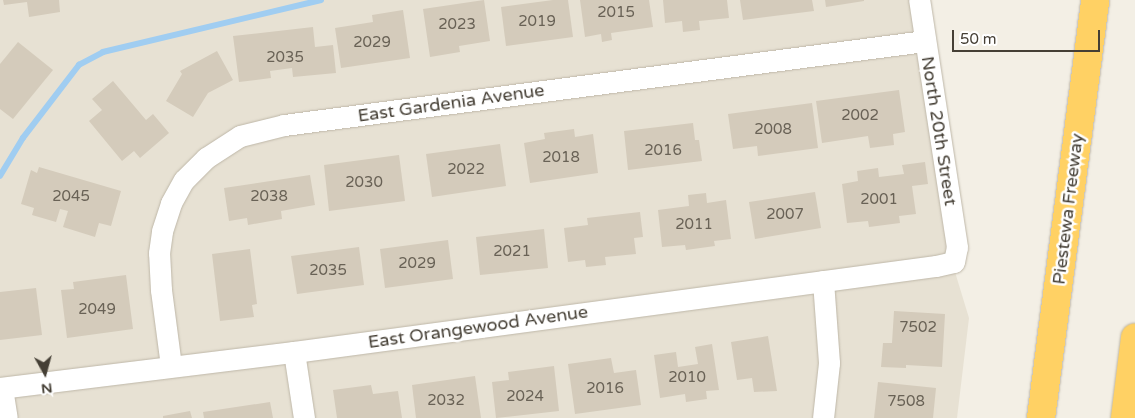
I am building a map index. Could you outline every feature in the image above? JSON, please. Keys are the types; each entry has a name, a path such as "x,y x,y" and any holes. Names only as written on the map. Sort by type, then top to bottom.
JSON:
{"highway":[{"name":"Piestewa Freeway","path":"1041,418 1095,0"},
{"path":"1125,418 1135,338"}],"street":[{"name":"North 20th Street","path":"919,0 956,237 954,262"},
{"name":"East Gardenia Avenue","path":"171,366 161,290 159,253 162,232 171,203 184,180 206,158 240,136 294,124 925,41"},
{"name":"East Orangewood Avenue","path":"1,388 294,352 936,266 954,262"},
{"path":"823,281 829,363 823,418"},
{"path":"294,352 304,418"},
{"path":"1,388 6,418"}],"shaded area":[{"path":"0,0 909,0 948,249 969,318 957,418 0,418"}],"building":[{"path":"3,0 59,0 60,12 29,17 27,2 4,5"},
{"path":"484,0 490,41 459,46 460,52 430,57 423,9"},
{"path":"553,0 568,0 573,37 506,46 501,7"},
{"path":"580,0 649,0 653,27 611,33 612,40 602,42 601,34 585,37"},
{"path":"663,0 727,0 729,18 699,21 700,30 683,32 682,21 665,23"},
{"path":"740,0 812,0 814,11 743,20"},
{"path":"825,0 864,0 864,1 826,7"},
{"path":"403,10 410,58 341,68 335,28 373,22 372,15"},
{"path":"313,27 315,47 333,45 336,73 293,77 292,68 270,71 271,78 239,82 233,36"},
{"path":"18,42 53,70 13,119 0,109 0,64"},
{"path":"217,51 233,80 208,93 193,117 166,101 182,74 180,71"},
{"path":"113,81 146,120 153,114 169,133 140,158 134,151 122,161 89,121 102,110 92,99"},
{"path":"899,90 905,132 893,134 894,145 870,148 868,136 822,143 816,101"},
{"path":"812,103 818,148 758,156 757,146 733,149 728,114"},
{"path":"693,123 695,140 699,140 702,161 628,170 624,131"},
{"path":"574,129 575,137 593,134 598,173 530,183 524,143 545,139 544,133"},
{"path":"500,144 506,186 432,197 426,154"},
{"path":"399,155 405,201 329,211 324,165"},
{"path":"925,162 928,184 912,186 916,214 899,216 900,223 869,227 868,221 847,223 842,184 858,181 857,171 878,168 879,177 904,174 902,165"},
{"path":"39,167 121,191 111,226 99,223 95,237 63,227 68,211 60,209 56,222 32,215 34,208 21,204 31,170 37,173"},
{"path":"310,175 315,205 281,211 282,219 248,225 247,218 229,221 224,188"},
{"path":"815,192 821,228 755,239 749,202"},
{"path":"706,193 707,203 726,200 731,239 714,241 715,246 686,250 685,245 662,247 658,210 689,206 688,195"},
{"path":"640,212 643,237 634,238 636,254 605,257 606,265 586,267 585,260 568,262 564,228 588,225 587,218"},
{"path":"544,229 548,268 480,275 476,237"},
{"path":"448,240 453,279 385,288 380,249"},
{"path":"359,247 364,285 297,294 291,256"},
{"path":"250,249 257,304 252,305 254,317 220,321 212,254"},
{"path":"126,275 133,329 67,338 61,290 74,289 73,282"},
{"path":"36,288 42,335 0,340 0,292"},
{"path":"894,311 945,314 942,367 906,365 906,368 881,367 883,343 892,343"},
{"path":"768,336 777,391 754,392 752,378 737,380 731,342"},
{"path":"712,344 719,390 706,391 707,399 686,402 685,394 660,398 654,355 676,352 678,367 698,364 695,347"},
{"path":"611,358 614,373 636,370 641,405 575,414 568,364"},
{"path":"554,366 559,411 496,418 492,382 509,380 508,372"},
{"path":"475,376 481,418 416,418 412,385"},
{"path":"878,382 936,388 933,418 874,418"},
{"path":"371,385 373,394 398,391 402,418 337,418 333,390"},
{"path":"270,402 273,418 204,418 203,412"},
{"path":"190,411 192,418 163,418 163,416"}],"waterway":[{"path":"0,176 23,138 79,65 103,52 321,0"}]}
